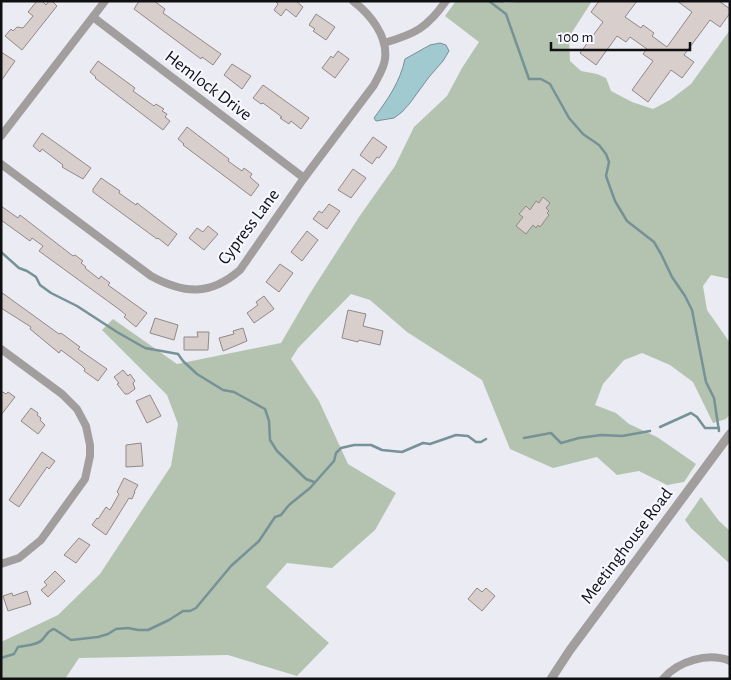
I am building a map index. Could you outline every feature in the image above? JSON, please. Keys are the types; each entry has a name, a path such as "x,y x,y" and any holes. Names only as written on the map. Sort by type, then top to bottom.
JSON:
{"street":[{"path":"1,136 105,1"},
{"path":"353,1 371,17 384,43 409,36 418,31 446,1"},
{"name":"Hemlock Drive","path":"93,17 304,178"},
{"name":"Cypress Lane","path":"1,164 151,276 173,287 186,290 200,290 227,281 240,270 304,178 374,85 385,58 384,43"},
{"path":"1,349 62,394 77,409 86,426 90,456 85,479 40,540 19,558 1,564"},
{"name":"Meetinghouse Road","path":"551,679 570,650 730,434"},
{"path":"664,679 674,670 693,660 714,658 730,661"}],"green space":[{"path":"456,1 502,1 505,3 592,1 569,37 570,61 581,71 606,78 611,91 632,102 653,109 670,100 691,84 730,30 730,279 711,275 703,286 707,310 730,343 730,414 726,419 713,423 693,382 670,365 642,353 624,360 603,384 595,405 616,413 629,424 657,437 696,464 684,482 667,485 639,471 617,475 597,457 553,468 510,449 482,380 407,332 370,300 351,294 298,348 291,359 319,401 348,464 396,493 375,530 332,568 287,563 266,587 329,643 297,676 228,655 79,658 65,679 1,679 1,642 58,615 100,574 171,466 178,424 167,395 102,330 113,319 177,364 281,343 359,217 395,166 414,127 447,96 479,42 445,16"},
{"path":"701,497 719,521 730,531 730,564 691,528 685,520"}],"water":[{"path":"440,43 446,45 449,51 410,103 394,118 376,121 374,118 397,83 405,59 430,45"}],"building":[{"path":"37,1 42,1 46,5 49,1 52,1 57,6 22,50 5,36 11,29 13,31 17,27 23,28 33,16 28,12"},
{"path":"139,1 154,1 165,9 163,13 221,54 213,65 202,57 201,59 134,9"},
{"path":"275,1 296,1 303,7 296,17 286,9 281,16 274,10 278,4"},
{"path":"599,1 637,1 625,17 641,28 643,25 654,33 652,36 667,47 692,12 677,1 719,1 730,9 730,13 720,27 710,20 684,55 694,62 682,78 671,70 648,102 632,90 653,61 643,54 647,49 630,37 626,42 617,36 596,65 580,53 603,22 591,12"},
{"path":"316,14 335,27 326,40 313,31 315,29 309,25"},
{"path":"338,51 349,59 335,78 322,68 331,56 333,58"},
{"path":"1,52 15,61 1,81"},
{"path":"98,61 135,88 133,91 154,106 156,104 164,109 162,111 167,114 165,117 170,121 163,130 95,78 90,72"},
{"path":"232,64 251,76 242,89 224,75"},
{"path":"263,85 309,118 301,129 291,121 289,124 263,103 261,104 253,98"},
{"path":"187,127 229,159 228,161 242,171 244,168 252,174 250,177 259,185 251,196 183,145 178,139"},
{"path":"42,133 91,168 83,179 62,167 63,165 42,149 40,152 33,146"},
{"path":"373,137 387,147 372,164 360,155"},
{"path":"353,169 366,178 351,198 338,190"},
{"path":"101,178 177,234 168,246 93,192"},
{"path":"543,197 550,203 546,208 549,211 547,213 549,215 540,227 538,225 536,228 533,225 526,234 516,226 523,217 519,214 526,206 530,210 536,201 539,203"},
{"path":"329,204 340,211 327,229 313,219 319,211 322,213"},
{"path":"1,206 18,218 20,215 73,256 75,255 83,261 81,263 85,268 99,279 101,276 110,283 108,285 147,313 136,327 124,317 126,315 120,310 39,251 43,246 32,238 30,241 1,220"},
{"path":"208,226 218,234 204,250 189,238 197,228 203,232"},
{"path":"307,231 318,240 302,261 291,252"},
{"path":"280,264 293,273 279,292 266,282"},
{"path":"1,292 59,334 61,333 80,347 78,349 107,369 98,381 61,350 59,353 30,329 31,327 1,308"},
{"path":"264,296 274,309 254,323 247,313 258,305 256,302"},
{"path":"348,310 366,314 363,326 383,331 380,345 342,338"},
{"path":"155,318 178,325 174,340 150,333"},
{"path":"243,328 247,341 223,351 219,338 234,334 233,331"},
{"path":"197,332 209,332 208,350 184,350 184,337 198,337"},
{"path":"123,370 128,376 130,374 135,381 133,383 135,389 128,394 125,394 114,377"},
{"path":"1,391 6,394 8,392 15,397 1,415"},
{"path":"150,395 161,416 147,423 136,401"},
{"path":"31,408 38,413 37,415 45,425 38,434 21,421"},
{"path":"141,443 143,466 126,467 126,445"},
{"path":"42,452 55,461 49,469 47,467 19,507 9,500"},
{"path":"124,478 138,485 132,499 129,498 106,535 92,525 106,507 110,510 119,494 117,492"},
{"path":"79,538 90,545 76,563 64,555"},
{"path":"55,571 65,581 48,597 41,590 47,585 44,582"},
{"path":"477,588 482,592 486,588 495,596 482,611 468,599"},
{"path":"27,591 31,604 8,611 3,596 12,593 13,596"}],"waterway":[{"path":"489,1 506,14 529,79 541,79 550,84 569,118 583,134 599,145 606,154 609,162 606,176 615,201 627,221 654,242 672,277 685,296 692,310 706,382 714,398 719,431"},
{"path":"1,252 19,268 36,277 40,285 51,293 77,306 145,348 178,354 197,374 223,390 234,392 265,409 269,421 270,440 277,451 306,479 314,482"},
{"path":"660,427 691,413 697,417 705,428 719,428"},
{"path":"524,438 551,433 561,443 601,435 622,436 650,431"},
{"path":"1,658 14,654 18,647 40,642 48,632 54,629 71,640 98,637 116,629 148,630 183,611 190,611 196,608 231,566 259,541 275,517 281,515 289,505 310,488 334,461 336,453 341,448 354,445 371,445 382,450 402,452 423,443 430,444 456,435 468,436 476,442 486,439"}]}
